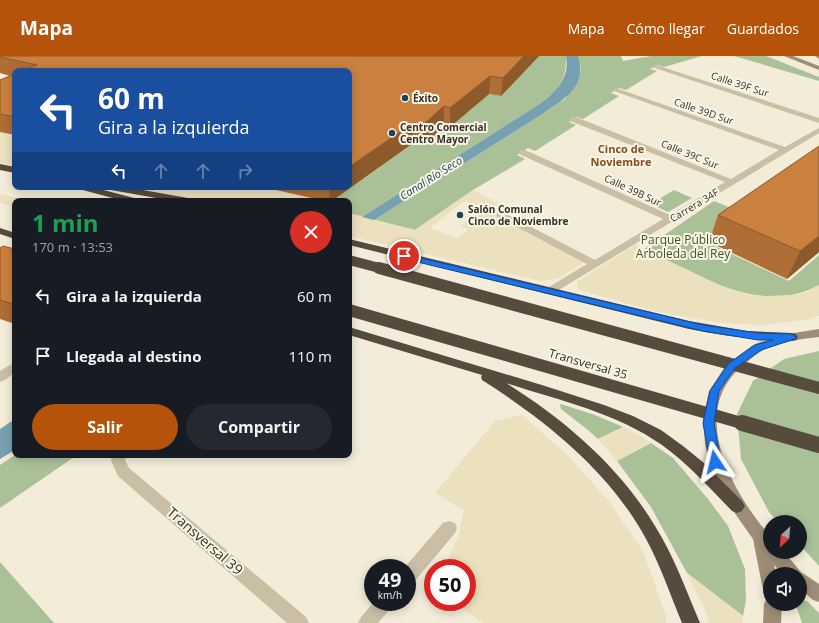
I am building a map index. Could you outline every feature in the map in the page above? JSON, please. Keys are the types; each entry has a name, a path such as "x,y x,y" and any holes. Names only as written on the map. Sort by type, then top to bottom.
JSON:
{"highway":[{"path":"0,167 12,169"},
{"path":"93,190 124,198"},
{"path":"128,190 172,198"},
{"path":"0,225 12,227"},
{"path":"0,231 12,235"},
{"path":"352,243 548,292 703,328 758,336 792,337"},
{"path":"352,261 819,388"},
{"name":"Transversal 35","path":"352,311 819,445"},
{"path":"352,332 471,367 600,408 638,424 656,434 683,454 736,506"},
{"path":"471,367 532,406 588,456 624,493 649,530 672,577 690,623"}],"main road":[{"path":"787,56 819,68"},
{"path":"763,540 736,506 715,462 709,423 715,391 732,366 758,348 792,337 819,333"},
{"path":"757,534 764,553 767,567"},
{"path":"780,559 788,567"},
{"path":"807,585 819,594"},
{"path":"772,623 773,611"}],"street":[{"name":"Calle 39F Sur","path":"654,66 819,121"},
{"name":"Calle 39D Sur","path":"616,90 786,150"},
{"name":"Calle 39C Sur","path":"573,119 732,182"},
{"name":"Carrera 34F","path":"548,292 819,130"},
{"name":"Calle 39B Sur","path":"522,152 670,219"},
{"path":"501,215 595,264"},
{"path":"0,377 12,368"},
{"name":"Transversal 39","path":"118,458 123,472 300,623"},
{"path":"416,566 449,528"},
{"path":"367,623 378,611"}],"green space":[{"path":"539,56 566,56 566,66 563,79 557,89 541,103 362,217 352,214 352,198 336,198 347,190 352,190 352,187 380,167 366,163 444,126 450,127 489,94 501,96"},
{"path":"578,56 621,56 623,61 651,56 702,56 664,67 658,65 650,69 657,71 626,90 619,88 611,93 619,96 583,119 577,117 569,122 576,125 535,151 528,148 517,155 525,159 473,190 415,230 374,220 566,98 581,70"},
{"path":"734,56 766,56 819,77 819,81"},
{"path":"674,190 692,198 668,212 651,204"},
{"name":"Parque Público Arboleda del Rey","path":"714,201 741,212 702,240 789,281 819,255 819,285 797,294 774,296 752,294 707,280 644,249"},
{"path":"819,351 819,566 807,553 807,515 772,515 741,459 737,414 753,381 784,359"},
{"path":"561,404 595,415 623,427 598,439 561,409"},
{"path":"651,443 673,458 708,499 728,526 745,569 746,600 743,616 687,573 651,507 617,461"},
{"path":"12,457 73,458 0,508 0,465"},
{"path":"0,562 54,623 0,623"},
{"path":"807,601 819,613 819,623 802,623 798,611 807,611"}],"shaded area":[{"path":"0,132 12,134 12,165 0,163"},
{"path":"146,190 274,190 311,198 185,198"},
{"path":"473,190 509,209 501,215 588,260 557,279 540,281 352,237 352,214 415,230","holes":["464,201 483,208 460,226 468,229 457,238 430,228"]},
{"path":"0,194 18,198 12,198 12,206 0,203"},
{"path":"635,245 728,289 748,294 765,296 793,295 807,292 819,285 819,316 804,320 762,325 721,323 658,312 582,291 577,287 577,282"},
{"path":"522,415 566,454 607,499 643,551 666,616 666,623 483,623 466,611 476,611 476,559 448,559 458,537 464,511 435,493 495,421"},
{"path":"623,427 636,433 651,443 617,461 598,439"},
{"path":"687,573 743,616 742,623 708,622 707,614"}],"water":[{"name":"Canal Río Seco","path":"566,56 578,56 580,75 573,90 560,102 374,220 362,217 541,103 552,94 561,83 566,71"},
{"path":"12,421 12,452 0,459 0,429"}],"building":[{"name":"Centro Comercial Centro Mayor","path":"524,56 503,78 490,76 450,108 444,106 423,125 413,123 352,165 352,68 30,68 37,65 0,57"},
{"path":"12,75 12,116 0,114 0,80"},
{"path":"819,146 819,236 800,251 718,215"},
{"path":"3,246 12,248 12,304 0,300 0,248"}],"place":[{"name":"Éxito","path":"405,98"},
{"name":"Centro Comercial Centro Mayor","path":"392,133"},
{"name":"Salón Comunal Cinco de Noviembre","path":"460,215"}],"district":[{"name":"Cinco de Noviembre","path":"621,155"}],"route":[{"path":"404,256 674,322 758,336 792,337 758,348 732,366 715,391 709,423 715,462"}]}
